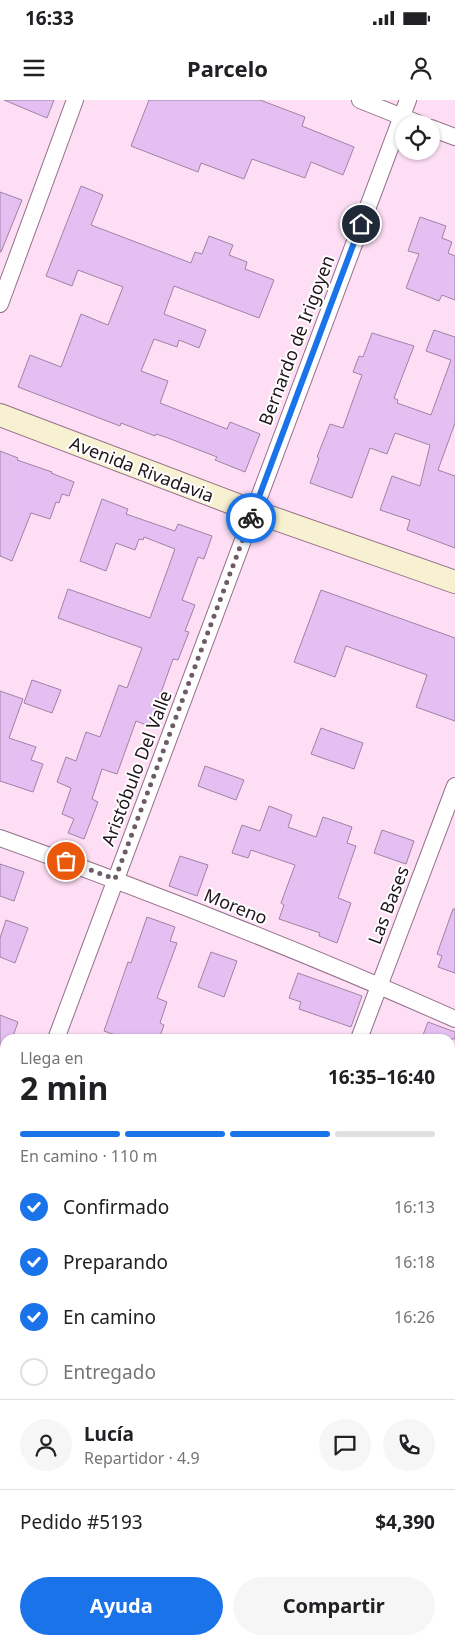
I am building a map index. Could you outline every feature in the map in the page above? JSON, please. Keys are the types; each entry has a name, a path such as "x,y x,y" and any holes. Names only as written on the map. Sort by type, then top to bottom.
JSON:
{"main road":[{"name":"Avenida Rivadavia","path":"0,415 253,510 455,582"}],"street":[{"path":"0,304 75,100"},
{"path":"360,100 396,115"},
{"name":"Bernardo de Irigoyen","path":"402,115 408,100"},
{"path":"440,131 455,137"},
{"name":"Bernardo de Irigoyen","path":"253,510 395,133"},
{"name":"Aristóbulo Del Valle","path":"58,1034 253,510"},
{"name":"Las Bases","path":"361,1034 455,786"},
{"name":"Moreno","path":"0,838 115,879 379,986 455,1019"}],"building":[{"path":"4,100 54,100 47,118"},
{"path":"149,100 260,100 305,117 302,126 354,147 343,175 311,162 305,178 252,159 244,179 201,163 198,172 131,146"},
{"path":"81,186 103,195 91,225 191,263 195,252 202,254 209,236 233,245 229,255 247,262 245,269 274,280 259,318 174,286 164,314 206,330 199,348 179,340 177,347 154,339 141,371 168,381 160,403 227,429 230,422 260,434 245,472 215,460 217,457 168,438 156,434 155,436 121,423 120,426 18,387 30,355 61,367 81,314 108,325 123,287 78,270 72,286 46,276"},
{"path":"0,192 22,200 1,252 0,252"},
{"path":"420,217 446,226 442,238 452,242 448,253 455,256 455,300 442,295 439,301 406,288 419,254 408,251"},
{"path":"434,330 455,337 455,423 438,470 455,476 455,548 407,530 410,520 380,510 392,476 420,486 430,445 395,433 387,454 370,448 352,498 310,483 319,458 317,457 330,424 343,428 362,375 353,372 359,356 363,357 372,333 414,346 394,398 398,400 397,403 431,415 451,360 426,351"},
{"path":"0,451 18,458 17,460 74,482 69,496 62,494 59,503 56,502 50,519 31,513 12,561 0,556"},
{"path":"102,499 128,509 126,514 175,531 178,524 212,536 204,559 198,557 182,600 195,605 185,631 189,632 178,660 173,659 149,726 136,721 117,774 102,769 92,799 98,802 84,839 68,833 74,819 62,814 71,788 57,782 66,757 76,761 86,732 100,737 119,685 127,688 142,648 58,618 68,589 150,618 175,549 144,537 143,540 139,539 135,550 116,543 106,571 80,561"},
{"path":"321,590 455,638 455,721 416,707 427,675 346,646 335,677 294,662"},
{"path":"32,680 61,690 52,713 24,703"},
{"path":"0,691 23,699 9,738 36,747 31,760 43,764 33,792 0,781"},
{"path":"321,728 363,743 354,769 311,754"},
{"path":"205,766 244,780 236,800 198,786"},
{"path":"269,806 292,815 288,827 316,837 323,817 352,827 347,843 356,846 338,898 351,903 337,943 319,936 320,933 279,919 284,905 281,903 295,865 251,850 248,858 232,853 242,825 260,831"},
{"path":"382,830 414,841 406,864 374,853"},
{"path":"180,856 208,865 197,896 169,886"},
{"path":"0,864 24,872 14,901 0,896"},
{"path":"453,909 455,909 455,973 438,967 442,956 437,954"},
{"path":"147,917 175,927 170,941 177,943 157,998 167,1002 160,1023 164,1025 161,1034 112,1034 104,1031 128,962 131,963"},
{"path":"6,920 28,928 15,963 0,957 0,938"},
{"path":"211,952 237,961 224,997 198,987"},
{"path":"298,973 362,996 351,1027 299,1009 301,1002 289,998"},
{"path":"0,1015 18,1022 14,1034 0,1034"},
{"path":"428,1022 455,1032 455,1034 423,1034"}],"way so far":[{"path":"66,861 115,879 251,518"}],"route":[{"path":"251,518 361,224"}]}
